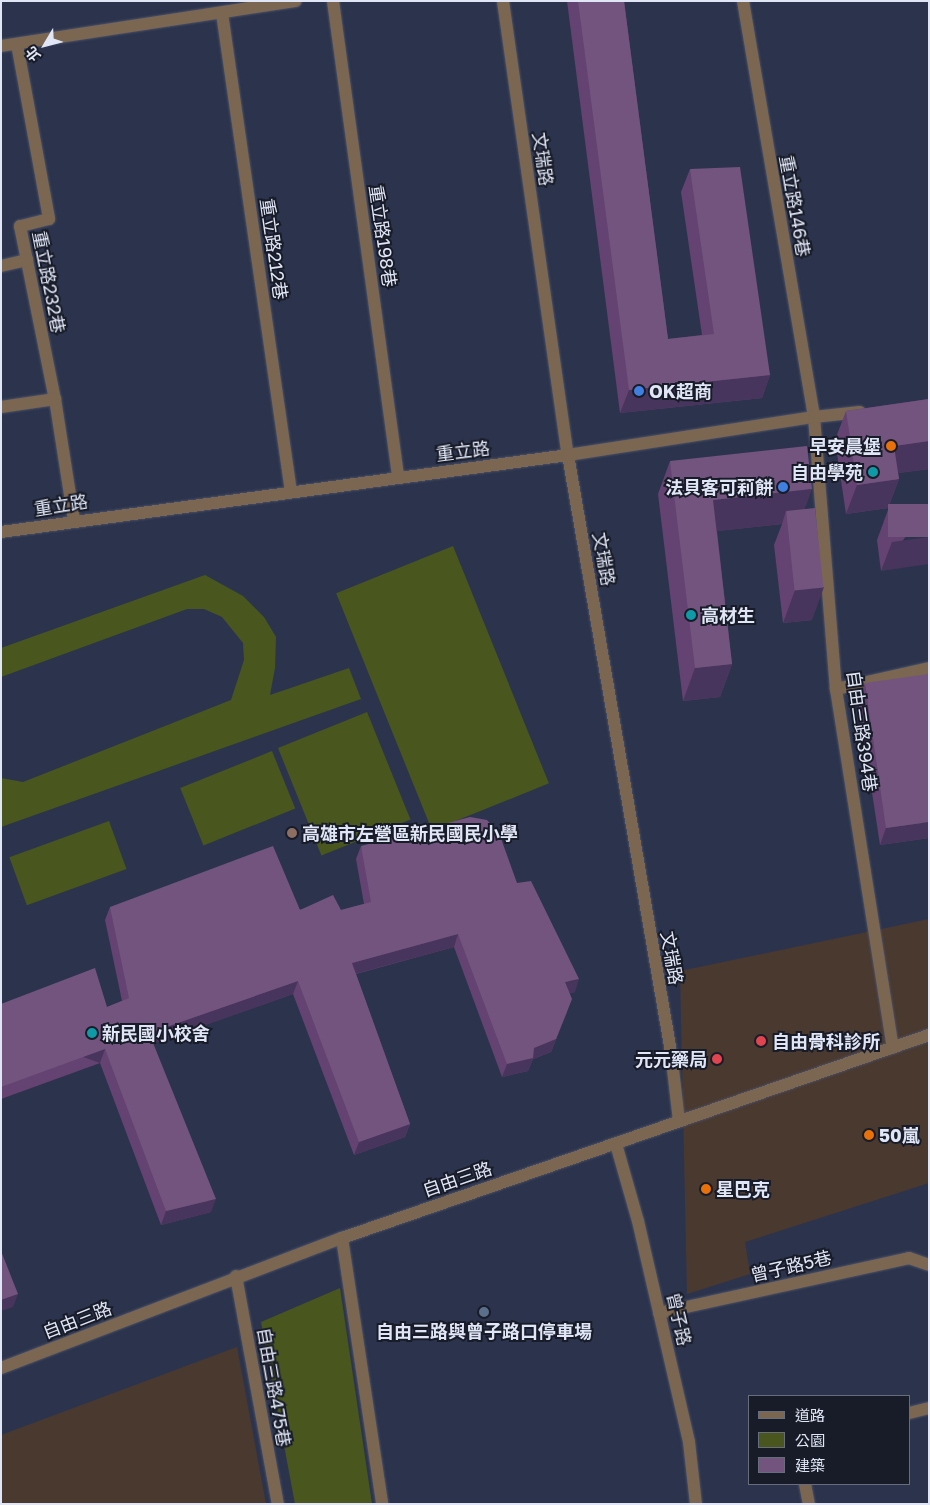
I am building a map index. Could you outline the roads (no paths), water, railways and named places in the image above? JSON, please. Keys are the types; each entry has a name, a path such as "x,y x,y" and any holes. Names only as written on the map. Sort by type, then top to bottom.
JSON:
{"street":[{"path":"1,46 296,1"},
{"name":"重立路198巷","path":"333,1 398,476"},
{"name":"文瑞路","path":"503,1 568,455 671,1057 679,1121"},
{"name":"重立路146巷","path":"743,1 814,417"},
{"name":"重立路212巷","path":"222,13 291,491"},
{"name":"重立路232巷","path":"17,44 49,219 20,226 55,400 74,520"},
{"path":"1,266 27,260"},
{"path":"1,407 55,400"},
{"name":"重立路","path":"1,532 74,520 398,476 568,455 814,417 871,411"},
{"name":"自由三路394巷","path":"814,417 836,689 894,1048"},
{"path":"836,689 929,668"},
{"name":"自由三路","path":"1,1368 236,1276 894,1048 929,1034"},
{"name":"曾子路","path":"616,1144 638,1221 689,1442 696,1504"},
{"path":"342,1238 382,1504"},
{"name":"曾子路5巷","path":"659,1313 909,1258 929,1266"},
{"name":"自由三路475巷","path":"236,1276 278,1504"},
{"path":"910,1413 929,1408"},
{"path":"804,1485 809,1504"}],"place":[{"name":"OK超商","path":"639,391"},
{"name":"早安晨堡","path":"891,446"},
{"name":"自由學苑","path":"873,472"},
{"name":"法貝客可莉餅","path":"783,487"},
{"name":"高材生","path":"691,615"},
{"name":"高雄市左營區新民國民小學","path":"292,833"},
{"name":"新民國小校舍","path":"92,1033"},
{"name":"自由骨科診所","path":"761,1041"},
{"name":"元元藥局","path":"717,1059"},
{"name":"50嵐","path":"869,1135"},
{"name":"星巴克","path":"706,1189"},
{"name":"自由三路與曾子路口停車場","path":"484,1312"}]}
